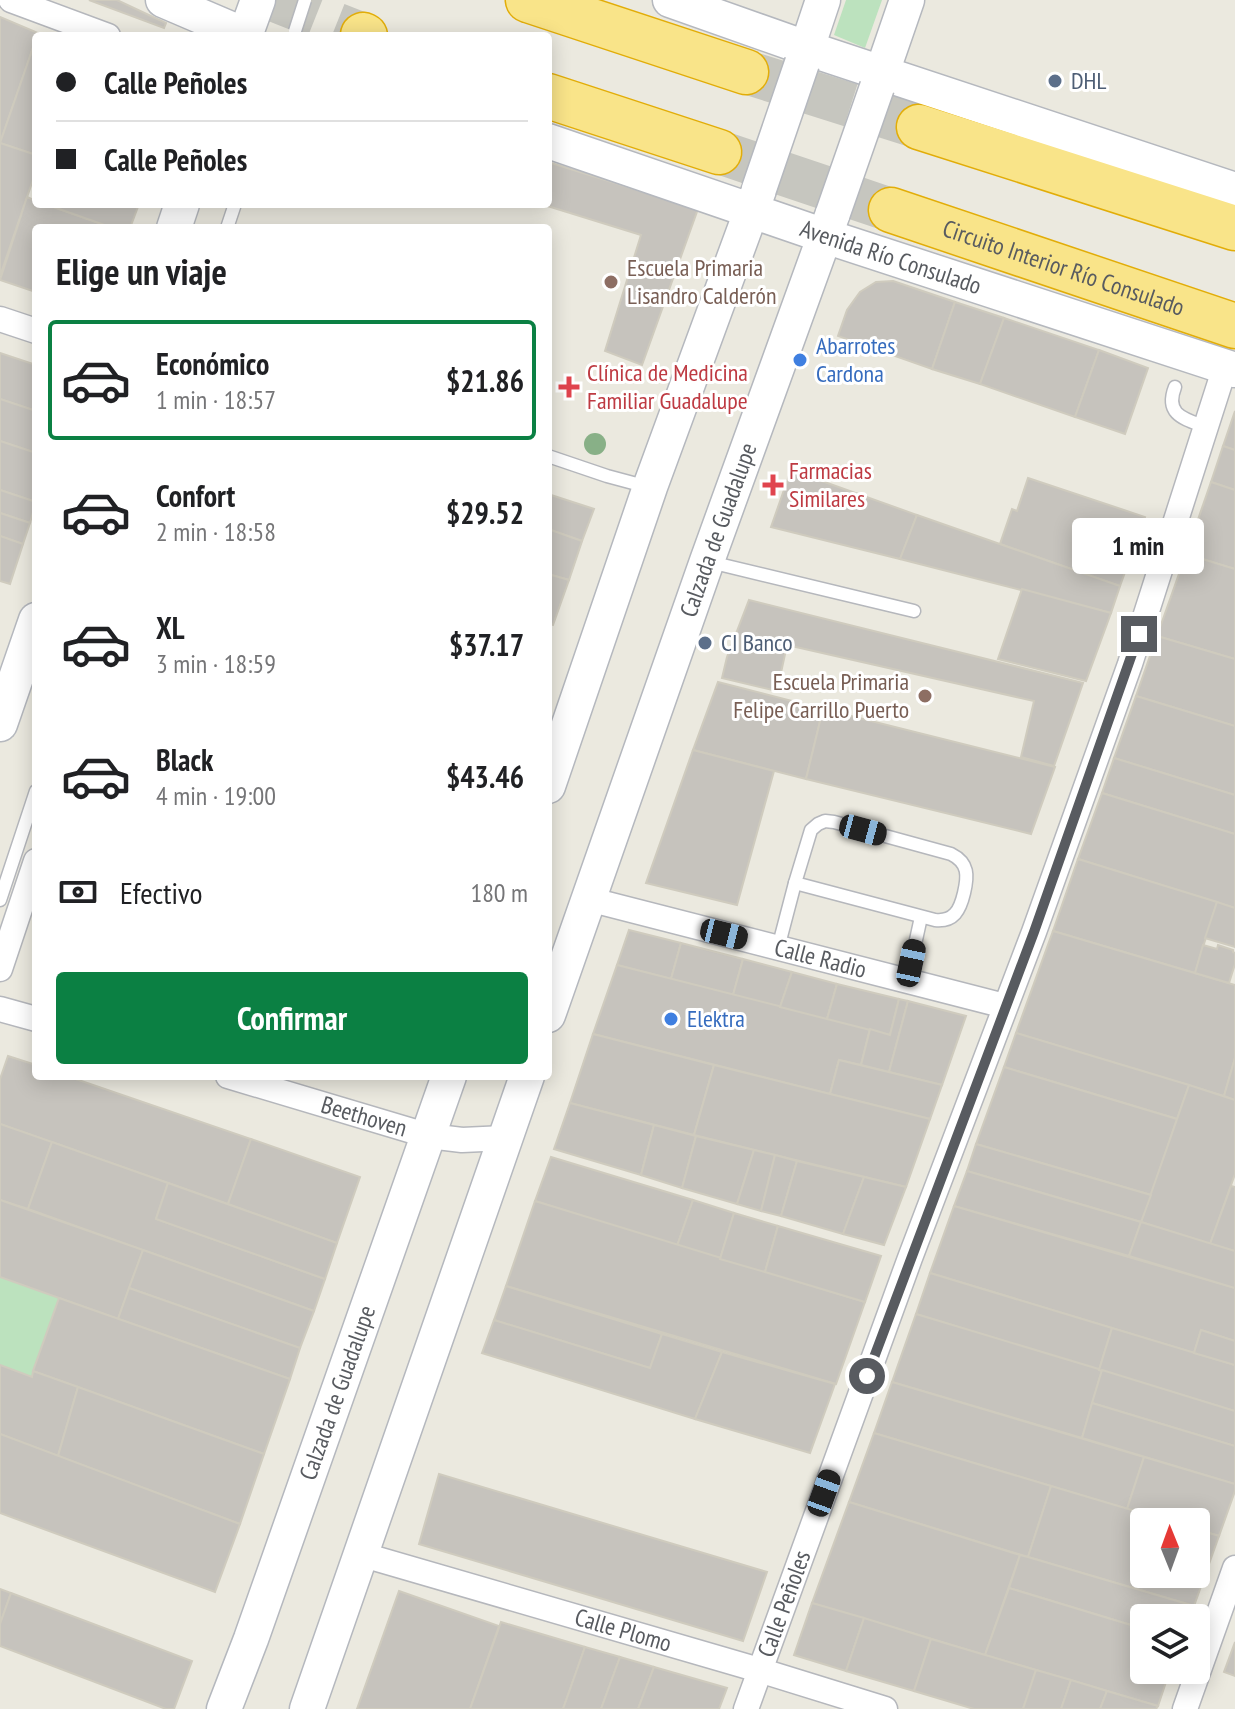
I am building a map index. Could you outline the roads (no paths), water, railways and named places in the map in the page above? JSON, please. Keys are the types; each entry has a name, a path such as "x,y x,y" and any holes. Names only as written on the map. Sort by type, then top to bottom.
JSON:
{"highway":[{"path":"528,0 746,72"},
{"path":"552,97 719,152"},
{"path":"919,127 1235,228"},
{"name":"Circuito Interior Río Consulado","path":"891,210 1235,326"}],"main road":[{"path":"163,0 250,24"},
{"path":"670,0 804,55 1235,190"},
{"path":"552,774 650,487 755,200 823,0"},
{"name":"Calzada de Guadalupe","path":"552,1003 907,0"},
{"name":"Avenida Río Consulado","path":"552,142 829,224 1230,369"},
{"path":"0,724 8,674 32,628"},
{"name":"Calzada de Guadalupe","path":"224,1709 448,1080"},
{"path":"307,1709 526,1080"}],"street":[{"path":"11,0 97,32"},
{"path":"0,319 32,330"},
{"name":"Calle Peñoles","path":"746,1709 910,1258 1039,917 1130,664 1206,427 1230,369"},
{"path":"0,969 32,873"},
{"name":"Calle Radio","path":"588,899 1005,1006"},
{"path":"0,1009 32,1018"},
{"name":"Beethoven","path":"241,1080 429,1136 462,1140 505,1138"},
{"name":"Calle Plomo","path":"360,1554 885,1709"},
{"path":"1185,1709 1235,1568"}],"lane":[{"path":"294,32 305,0"},
{"path":"1175,387 1171,400 1173,409 1178,415 1206,427"},
{"path":"552,457 650,487"},
{"path":"707,561 914,611"},
{"path":"0,900 32,803"},
{"path":"778,948 807,837 811,830 825,821 959,858 967,872 957,912 943,921 795,883"},
{"path":"907,981 921,917"}],"tunnel":[{"path":"275,0 355,32"},
{"path":"746,72 919,127"},
{"path":"719,152 891,210"}],"place":[{"name":"DHL","path":"1055,81"},
{"name":"Escuela Primaria Lisandro Calderón","path":"611,282"},
{"name":"Abarrotes Cardona","path":"800,360"},
{"name":"Clínica de Medicina Familiar Guadalupe","path":"569,387"},
{"name":"Farmacias Similares","path":"773,485"},
{"name":"CI Banco","path":"705,643"},
{"name":"Escuela Primaria Felipe Carrillo Puerto","path":"925,696"},
{"name":"Elektra","path":"671,1019"}]}
